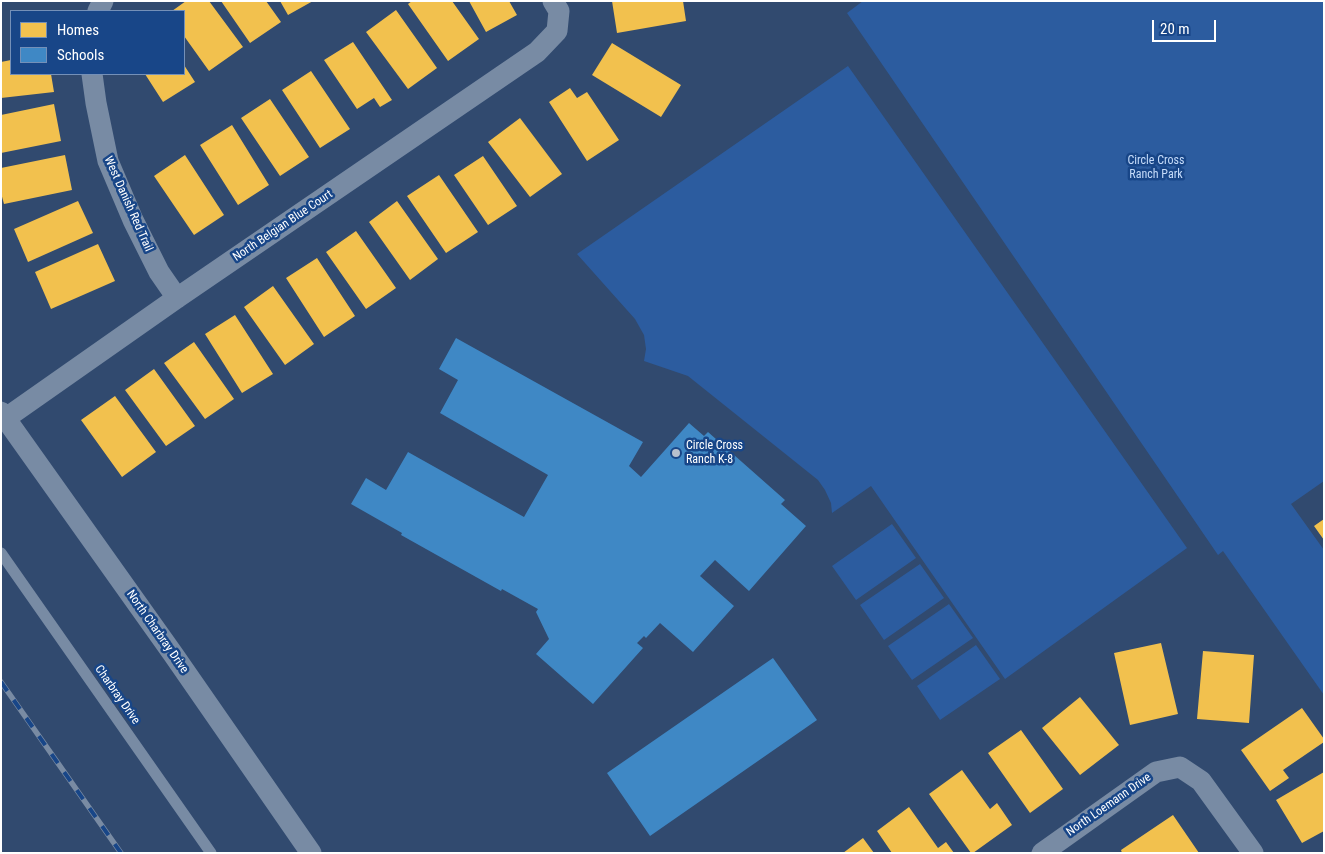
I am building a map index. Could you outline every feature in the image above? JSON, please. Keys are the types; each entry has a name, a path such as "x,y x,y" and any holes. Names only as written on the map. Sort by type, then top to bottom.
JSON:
{"street":[{"name":"North Belgian Blue Court","path":"4,415 537,52 557,31 559,11 553,1"},
{"name":"West Danish Red Trail","path":"92,75 108,162 133,220 159,272 177,298"},
{"name":"North Charbray Drive","path":"4,415 173,654 310,853"},
{"name":"North Loemann Drive","path":"1042,853 1156,772 1180,767 1200,781 1253,853"}],"lane":[{"name":"Charbray Drive","path":"1,553 211,853"}],"green space":[{"name":"Circle Cross Ranch Park","path":"863,1 1324,1 1324,481 1291,504 1324,550 1324,695 1223,551 1218,555 847,13"},
{"path":"848,66 1187,548 1005,679 871,486 832,513 831,503 818,480 688,376 644,361 646,349 644,335 635,319 577,254"},
{"path":"892,524 916,558 856,600 832,566"},
{"path":"920,564 944,598 884,640 860,605"},
{"path":"949,604 973,638 912,680 888,646"},
{"path":"976,645 1000,679 940,720 917,686"}],"building: Homes":[{"path":"186,1 209,1 243,47 209,71 185,37 185,10 173,10"},
{"path":"221,1 266,1 281,22 250,43"},
{"path":"280,1 313,1 288,15"},
{"path":"412,1 452,1 479,39 448,61 408,4"},
{"path":"469,1 509,1 517,15 486,32"},
{"path":"612,1 683,1 686,21 617,33"},
{"path":"396,10 437,68 408,89 366,32"},
{"path":"353,42 392,100 380,107 374,98 357,109 324,60"},
{"path":"612,43 681,85 661,117 592,75"},
{"path":"10,60 10,75 51,75 54,92 1,98 1,62"},
{"path":"185,67 195,82 163,102 146,75 185,75"},
{"path":"311,71 350,129 320,148 282,90"},
{"path":"570,88 577,98 587,92 619,140 587,161 549,102"},
{"path":"270,99 309,157 280,176 241,118"},
{"path":"54,104 61,141 1,153 1,115"},
{"path":"520,118 562,174 530,197 488,142"},
{"path":"232,125 269,185 238,205 200,145"},
{"path":"65,155 72,190 4,204 1,193 1,168"},
{"path":"185,155 224,215 194,235 154,176"},
{"path":"483,156 517,206 488,225 454,175"},
{"path":"439,175 478,232 446,253 407,196"},
{"path":"78,201 93,233 28,262 14,229"},
{"path":"397,201 438,259 410,280 369,222"},
{"path":"356,231 396,288 366,309 326,252"},
{"path":"98,244 115,281 51,309 35,272"},
{"path":"317,258 355,316 324,337 286,278"},
{"path":"273,286 314,344 285,365 244,307"},
{"path":"235,315 273,374 242,393 205,334"},
{"path":"194,342 234,399 205,419 164,363"},
{"path":"154,369 195,426 166,446 125,390"},
{"path":"115,396 156,452 122,477 81,420"},
{"path":"1324,519 1324,540 1314,526"},
{"path":"1161,643 1178,714 1130,725 1114,653"},
{"path":"1203,651 1254,655 1249,723 1197,719"},
{"path":"1080,697 1119,745 1080,775 1042,728"},
{"path":"1302,708 1324,739 1324,742 1283,770 1289,778 1270,791 1241,750"},
{"path":"1021,730 1063,789 1030,813 988,753"},
{"path":"962,770 990,809 997,803 1012,825 973,853 971,853 929,794"},
{"path":"1324,772 1324,831 1302,843 1276,800"},
{"path":"909,807 938,848 946,842 954,853 892,853 877,831"},
{"path":"1173,815 1199,853 1122,853 1121,850"},
{"path":"863,838 874,853 843,853"}],"building: Schools":[{"path":"456,338 643,442 629,466 641,477 689,423 704,436 708,432 785,500 781,504 806,526 749,591 715,560 700,576 734,606 693,652 660,623 646,638 644,636 637,643 643,648 593,704 536,654 549,639 536,612 538,609 502,589 501,591 401,535 402,533 351,504 366,478 386,490 408,452 524,517 548,475 440,413 458,380 439,369"},
{"path":"773,658 817,720 650,836 607,773"}],"railway":[{"path":"1,682 121,853"}],"place":[{"name":"Circle Cross Ranch K-8","path":"676,453"}]}
